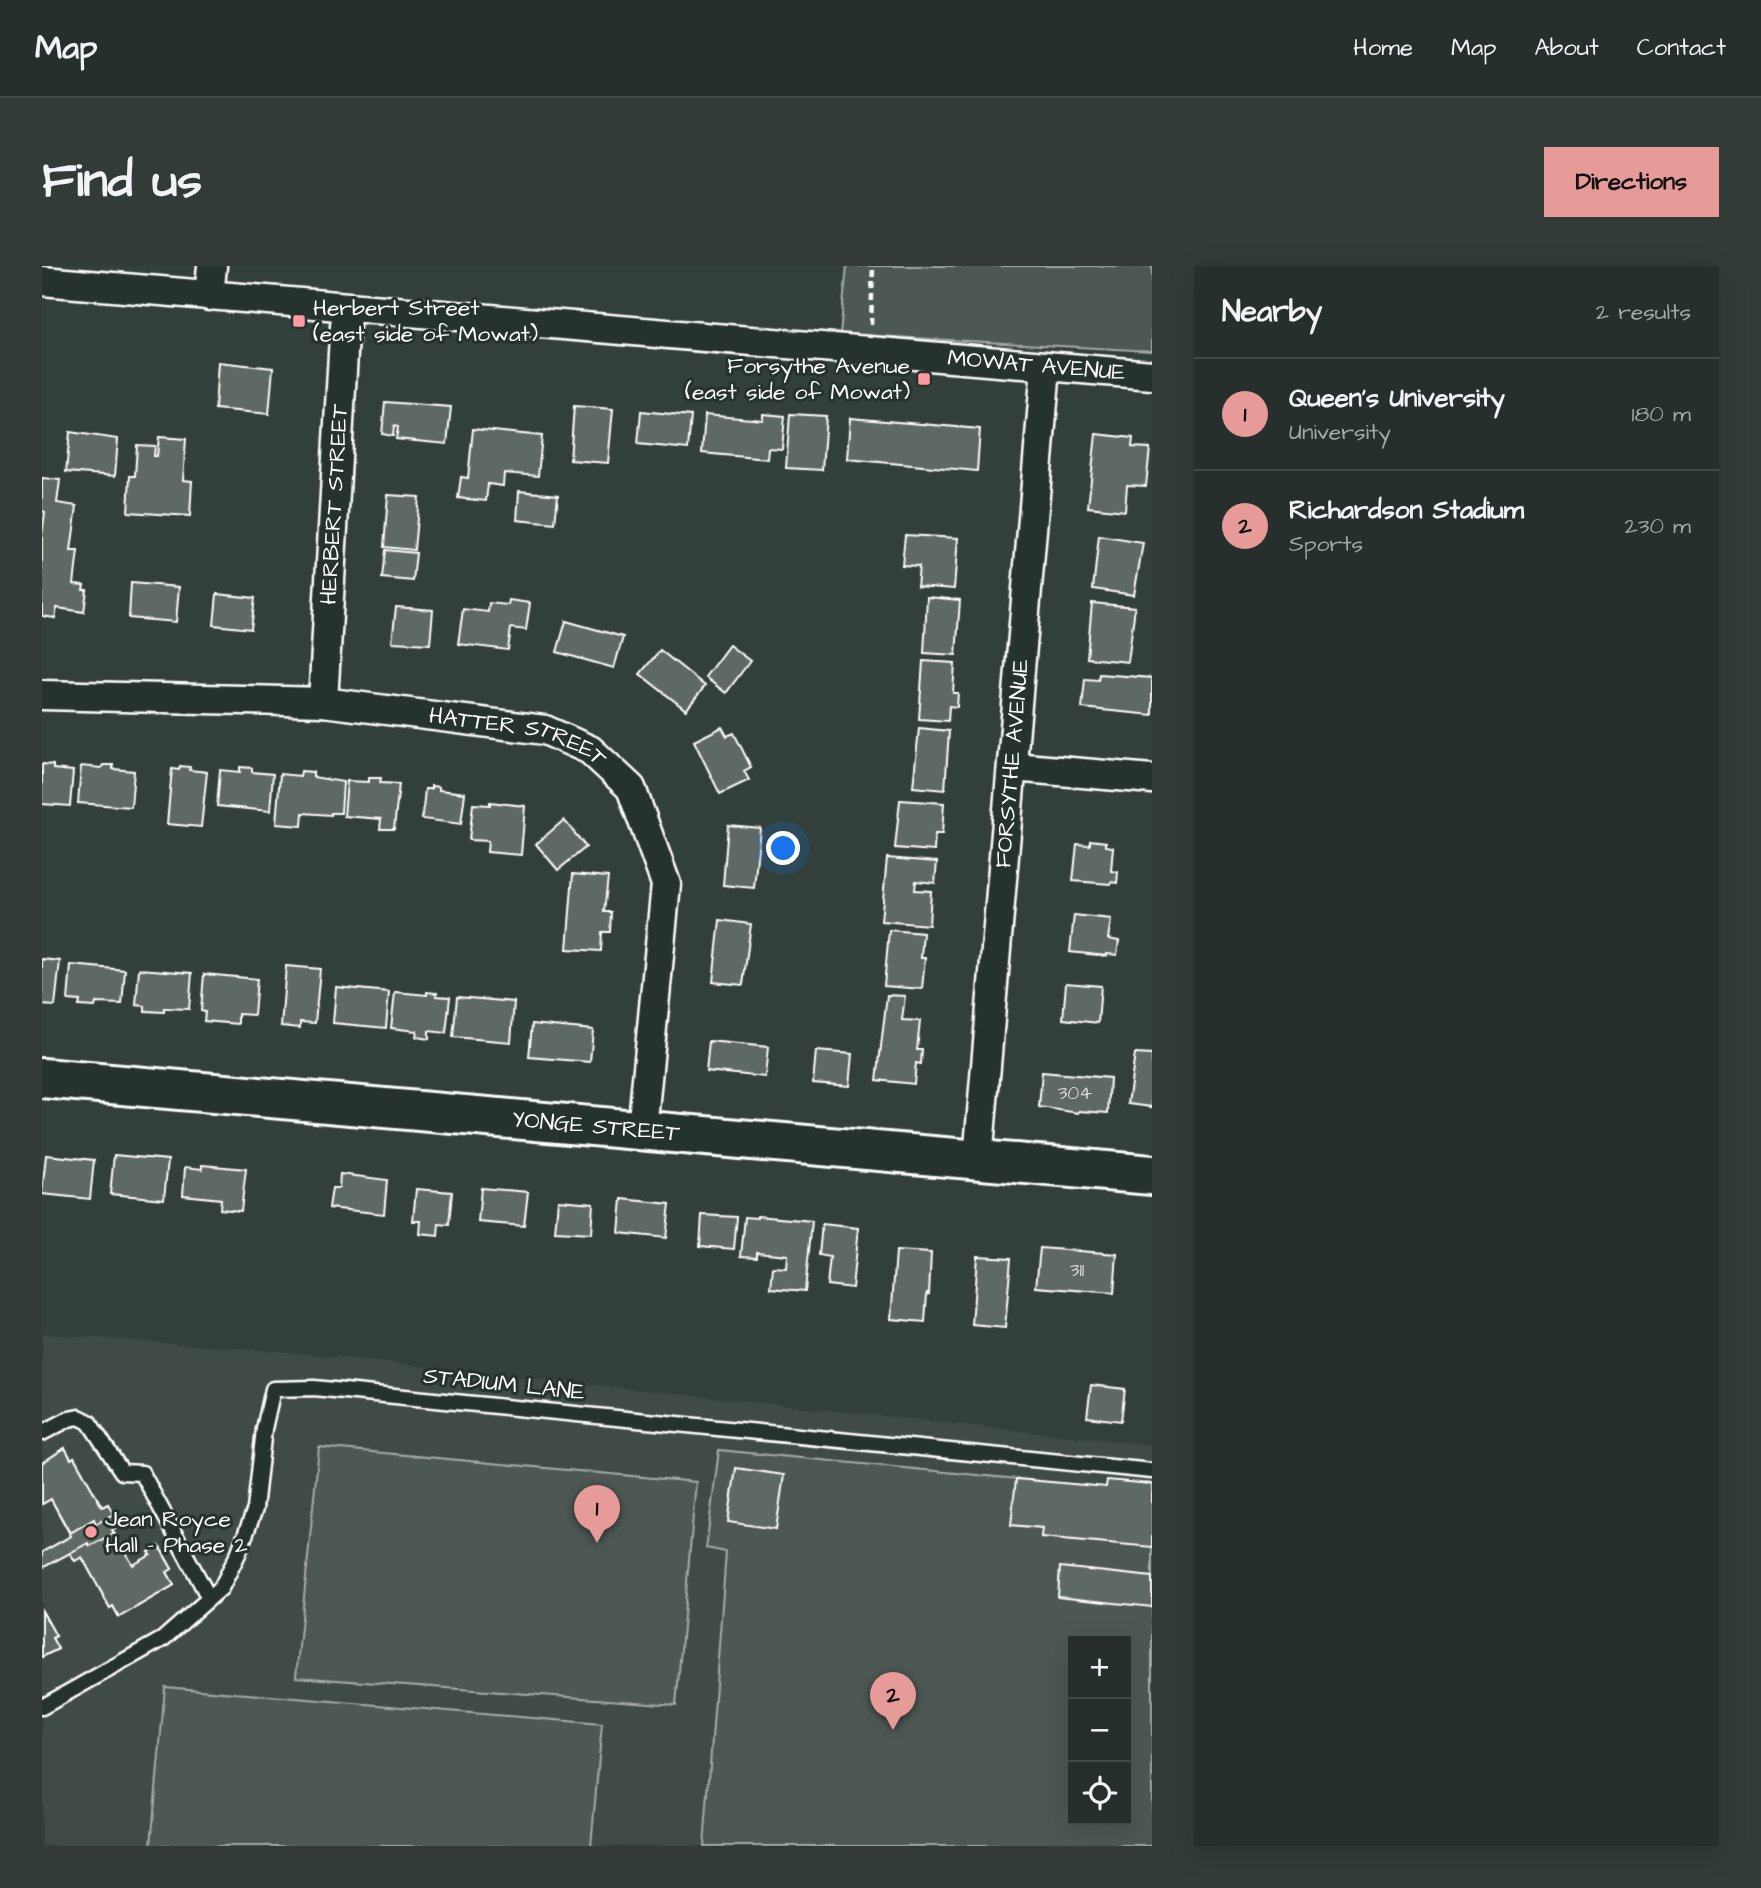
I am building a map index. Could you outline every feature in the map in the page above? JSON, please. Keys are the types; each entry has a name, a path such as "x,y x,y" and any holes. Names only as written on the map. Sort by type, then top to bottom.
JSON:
{"street":[{"path":"209,296 212,266"},
{"name":"MOWAT AVENUE","path":"42,281 1152,375"},
{"name":"HERBERT STREET","path":"323,702 347,308"},
{"name":"FORSYTHE AVENUE","path":"978,1159 1046,367"},
{"name":"HATTER STREET","path":"42,695 323,702 545,730 590,750 631,788 666,884 642,1130"},
{"path":"1013,766 1152,779"},
{"name":"YONGE STREET","path":"42,1079 1152,1175"}],"lane":[{"name":"STADIUM LANE","path":"42,1707 163,1639 221,1588 255,1510 264,1429 274,1389 314,1388 1152,1471"},
{"path":"42,1433 69,1419 79,1417 89,1422 122,1472 142,1473 209,1598"}],"path":[{"path":"870,352 873,266"}],"shaded area":[{"path":"847,266 1152,266 1152,351 840,334"},
{"path":"42,1334 289,1352 1152,1445 1152,1846 42,1846"},
{"path":"319,1447 696,1482 676,1705 296,1677"},
{"path":"719,1450 1152,1492 1152,1846 704,1846 726,1552 706,1548"},
{"path":"165,1687 602,1724 591,1846 151,1846"}],"building":[{"path":"218,362 273,368 269,414 215,409"},
{"path":"385,402 451,407 447,444 396,439 398,427 394,426 393,436 382,434"},
{"path":"574,406 613,409 608,463 570,460"},
{"path":"641,411 691,416 688,449 638,444"},
{"path":"763,414 785,416 782,449 768,448 767,459 702,453 705,415 763,420"},
{"path":"790,414 826,416 822,470 786,468"},
{"path":"850,418 980,429 977,471 847,459"},
{"path":"473,429 542,436 538,476 504,473 503,486 488,484 486,501 458,498 461,477 468,478"},
{"path":"70,432 118,439 115,476 66,472"},
{"path":"1096,434 1133,438 1132,447 1150,448 1146,486 1127,485 1125,511 1088,507"},
{"path":"159,437 186,439 183,480 192,481 190,516 128,512 130,476 135,476 137,445 155,446 154,456 157,456"},
{"path":"42,478 60,480 57,503 77,506 71,551 78,551 74,584 84,585 83,590 87,590 84,612 57,608 55,618 42,616 42,536 45,512 42,511"},
{"path":"519,491 558,495 555,524 517,520"},
{"path":"388,495 419,497 414,550 384,547"},
{"path":"905,535 958,538 954,589 917,586 919,566 902,565"},
{"path":"1099,536 1143,543 1134,595 1093,589"},
{"path":"385,550 416,553 413,581 382,578"},
{"path":"131,583 179,587 176,622 129,618"},
{"path":"217,594 255,598 251,629 214,625"},
{"path":"927,597 960,600 956,655 924,653"},
{"path":"509,600 530,603 526,630 511,628 508,650 458,644 463,609 488,612 489,603 508,605"},
{"path":"1092,603 1135,607 1128,662 1087,658"},
{"path":"396,607 433,610 430,644 392,642"},
{"path":"566,621 623,637 614,668 557,652"},
{"path":"729,645 750,661 726,693 705,677"},
{"path":"660,650 705,686 686,710 640,674"},
{"path":"923,661 955,663 953,693 958,693 957,707 949,706 948,721 919,719"},
{"path":"1099,674 1152,678 1152,715 1082,708 1085,679 1098,680"},
{"path":"722,727 727,736 734,733 751,767 744,771 749,780 720,794 694,741"},
{"path":"919,728 949,731 945,790 913,787"},
{"path":"42,764 53,765 53,769 73,771 70,806 42,804"},
{"path":"103,765 134,771 131,807 78,803 81,766 101,768"},
{"path":"180,766 207,772 201,827 167,824 172,769 179,770"},
{"path":"240,767 252,768 252,772 273,774 270,811 217,806 220,770 240,772"},
{"path":"301,771 313,772 313,777 343,782 341,813 303,813 302,826 276,824 280,774 300,776"},
{"path":"369,778 381,778 380,783 399,784 394,829 380,829 381,819 344,816 347,781 369,782"},
{"path":"431,786 439,787 439,790 465,793 461,824 422,819 425,789 431,789"},
{"path":"900,800 944,803 942,834 935,834 934,851 895,848"},
{"path":"490,802 525,806 521,855 487,852 488,841 469,840 473,804 490,805"},
{"path":"564,820 586,847 558,870 536,844"},
{"path":"728,825 760,828 754,888 723,885"},
{"path":"1090,840 1106,842 1106,846 1113,847 1111,871 1118,872 1117,883 1073,881 1077,844 1090,845"},
{"path":"887,858 937,862 935,883 916,881 915,890 931,891 929,925 881,921"},
{"path":"573,874 608,877 604,912 611,912 610,932 602,932 601,951 567,949"},
{"path":"1074,915 1111,919 1108,939 1119,941 1117,955 1070,952"},
{"path":"720,920 751,924 743,985 713,982"},
{"path":"889,930 923,933 921,958 925,958 922,989 884,986"},
{"path":"42,959 60,961 55,1006 42,1005"},
{"path":"71,965 125,970 122,1004 96,1003 95,1007 79,1006 80,1001 68,1000"},
{"path":"286,966 320,969 315,1023 300,1022 300,1028 281,1026"},
{"path":"139,969 192,973 189,1009 164,1008 164,1012 145,1011 145,1006 136,1005"},
{"path":"204,974 257,979 254,1015 238,1014 238,1024 204,1021 205,1012 201,1011"},
{"path":"1066,983 1101,986 1098,1023 1063,1019"},
{"path":"336,987 389,992 386,1028 333,1023"},
{"path":"395,992 427,995 427,992 450,997 446,1033 429,1031 429,1039 416,1037 417,1031 391,1028"},
{"path":"887,995 905,996 902,1020 920,1021 917,1050 922,1050 921,1064 916,1063 914,1084 877,1080"},
{"path":"457,997 514,1002 511,1042 453,1037"},
{"path":"532,1024 593,1030 590,1062 529,1057"},
{"path":"709,1041 768,1047 765,1077 706,1071"},
{"path":"816,1051 852,1054 849,1086 813,1083"},
{"path":"1135,1054 1152,1055 1152,1107 1128,1104"},
{"path":"1042,1072 1110,1078 1108,1113 1078,1113 1039,1107"},
{"path":"46,1155 94,1160 90,1199 42,1194"},
{"path":"114,1155 168,1160 164,1199 110,1194"},
{"path":"202,1165 246,1169 241,1211 220,1209 221,1199 183,1195 185,1167 202,1169"},
{"path":"340,1174 387,1180 384,1214 329,1208 332,1188 339,1188"},
{"path":"481,1188 528,1192 524,1226 478,1222"},
{"path":"416,1189 452,1192 449,1225 439,1224 438,1236 420,1234 421,1221 413,1221"},
{"path":"622,1199 670,1204 666,1238 619,1233"},
{"path":"558,1200 593,1203 591,1234 555,1232"},
{"path":"702,1215 737,1217 734,1249 700,1246"},
{"path":"745,1217 812,1221 805,1291 771,1288 773,1267 786,1268 787,1255 757,1252 757,1257 741,1256"},
{"path":"822,1224 858,1228 852,1288 827,1285 830,1257 819,1255"},
{"path":"1040,1248 1117,1254 1114,1293 1036,1287"},
{"path":"896,1251 931,1253 925,1322 891,1319"},
{"path":"977,1256 1011,1258 1005,1328 972,1325"},
{"path":"1091,1385 1125,1389 1121,1421 1087,1417"},
{"name":"Jean Royce Hall - Phase 2","path":"65,1448 71,1459 74,1457 102,1507 108,1504 119,1526 112,1530 129,1562 133,1565 151,1555 149,1552 159,1546 172,1569 167,1572 174,1585 119,1617 113,1606 110,1608 82,1557 75,1561 70,1553 42,1568 42,1552 71,1536 51,1499 42,1504 42,1463"},
{"path":"65,1448 71,1459 74,1457 102,1507 108,1504 113,1514 96,1524 94,1519 70,1533 51,1499 42,1504 42,1463"},
{"path":"736,1468 784,1475 776,1529 728,1522"},
{"path":"1016,1479 1106,1487 1107,1480 1152,1484 1152,1547 1041,1537 1042,1528 1011,1525"},
{"path":"114,1533 133,1565 151,1555 149,1552 159,1546 172,1569 167,1572 174,1585 119,1617 113,1606 110,1608 82,1557 75,1561 70,1553"},
{"path":"1060,1567 1152,1577 1152,1607 1058,1597"},
{"path":"42,1611 56,1636 52,1638 58,1649 42,1657"},
{"path":"42,1611 56,1636 52,1638 58,1649 42,1657"}],"place":[{"name":"Herbert Street (east side of Mowat)","path":"299,321"},
{"name":"Forsythe Avenue (east side of Mowat)","path":"924,379"},
{"name":"Jean Royce Hall - Phase 2","path":"91,1532"},
{"name":"Queen's University","path":"597,1543"},
{"name":"Richardson Stadium","path":"893,1730"}]}
